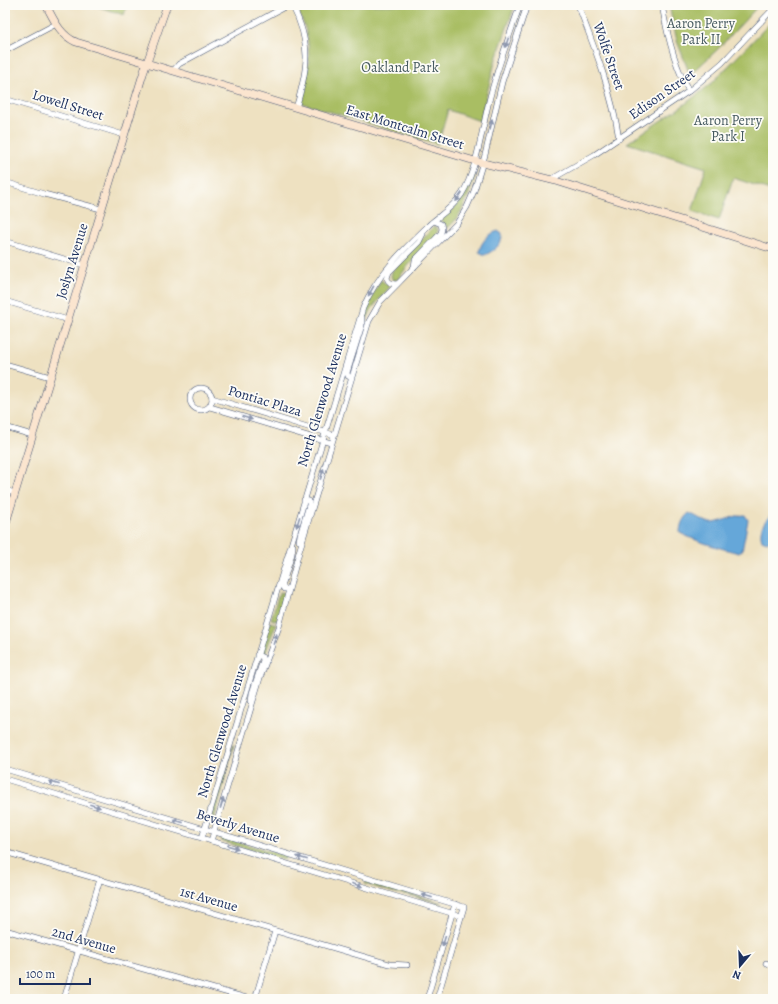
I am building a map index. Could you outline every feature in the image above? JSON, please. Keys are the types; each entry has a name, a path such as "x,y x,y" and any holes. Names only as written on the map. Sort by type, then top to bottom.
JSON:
{"main road":[{"name":"East Montcalm Street","path":"46,5 56,24 64,34 73,40 482,164 550,180 773,249"},
{"name":"Joslyn Avenue","path":"5,526 124,135 167,5"}],"street":[{"path":"173,71 178,64 288,5"},
{"path":"292,5 302,28 306,55 305,73 296,108"},
{"name":"North Glenwood Avenue","path":"202,838 363,308 375,284 385,270 434,221 452,206 459,198 467,184 475,161 496,74 520,5"},
{"name":"North Glenwood Avenue","path":"211,841 264,668 275,640 331,443 371,316 380,302 464,214 473,195 502,82 526,5"},
{"name":"Wolfe Street","path":"578,5 606,79 614,109 619,139"},
{"path":"662,5 672,47 681,74 689,91"},
{"name":"Edison Street","path":"550,180 619,139 689,91 722,63 773,9"},
{"path":"5,51 56,24"},
{"name":"Lowell Street","path":"5,99 124,135"},
{"path":"5,182 102,209"},
{"name":"North Glenwood Avenue","path":"413,268 416,260 441,233 442,227 439,223 434,221"},
{"name":"North Glenwood Avenue","path":"397,284 391,283 388,280 389,272 418,242 428,227"},
{"path":"5,241 84,265"},
{"path":"5,301 68,320"},
{"name":"North Glenwood Avenue","path":"351,378 347,373 362,325 363,308"},
{"path":"5,364 50,378"},
{"path":"202,388 208,390 212,398 210,406 202,411 195,409 190,402 190,396 196,389 202,388"},
{"name":"Pontiac Plaza","path":"212,398 334,435"},
{"name":"Pontiac Plaza","path":"210,406 331,443"},
{"path":"5,427 32,435"},
{"path":"5,490 15,493"},
{"name":"North Glenwood Avenue","path":"299,552 300,535 309,505 308,501 304,500"},
{"name":"North Glenwood Avenue","path":"288,590 282,586 292,554 293,535"},
{"name":"North Glenwood Avenue","path":"251,710 252,693 263,660 261,656 257,655"},
{"name":"Beverly Avenue","path":"5,769 455,904 464,907 462,916 5,779"},
{"name":"1st Avenue","path":"5,852 389,964 408,965"},
{"path":"64,999 100,879"},
{"path":"427,999 455,904"},
{"path":"437,999 462,916"},
{"name":"2nd Avenue","path":"5,930 250,999"},
{"path":"254,999 275,931"},
{"path":"766,963 773,966"}],"green space":[{"path":"93,5 127,5 124,15"},
{"name":"Oakland Park","path":"297,5 515,5 495,62 480,121 448,110 438,144 301,103 306,84 309,56 305,28"},
{"name":"Aaron Perry Park II","path":"669,5 759,5 719,48 690,75 677,41"},
{"name":"Aaron Perry Park I","path":"773,20 773,191 733,178 719,220 692,211 706,168 627,143 681,107 712,83"},
{"path":"473,174 475,175 462,210 448,228 441,220 460,200 468,188"},
{"path":"434,226 438,229 436,236 397,280 393,280 391,277 392,271"},
{"path":"381,280 390,287 372,308 364,326 363,323 368,303"},
{"path":"279,593 284,593 277,621 271,619"},
{"path":"270,622 276,624 265,654 261,651"},
{"path":"233,745 216,813 213,823 211,824 210,822"},
{"path":"222,837 286,857 284,860 221,841 220,838"},
{"path":"367,881 442,903 442,904 365,884"}],"water":[{"path":"498,231 502,234 502,238 497,247 485,255 479,252 481,245 486,239 491,234"},
{"path":"689,513 710,523 735,516 745,515 748,520 742,551 739,553 716,547 680,533 682,522"},
{"path":"773,513 773,538 767,542 762,540 761,532 765,522"}]}
